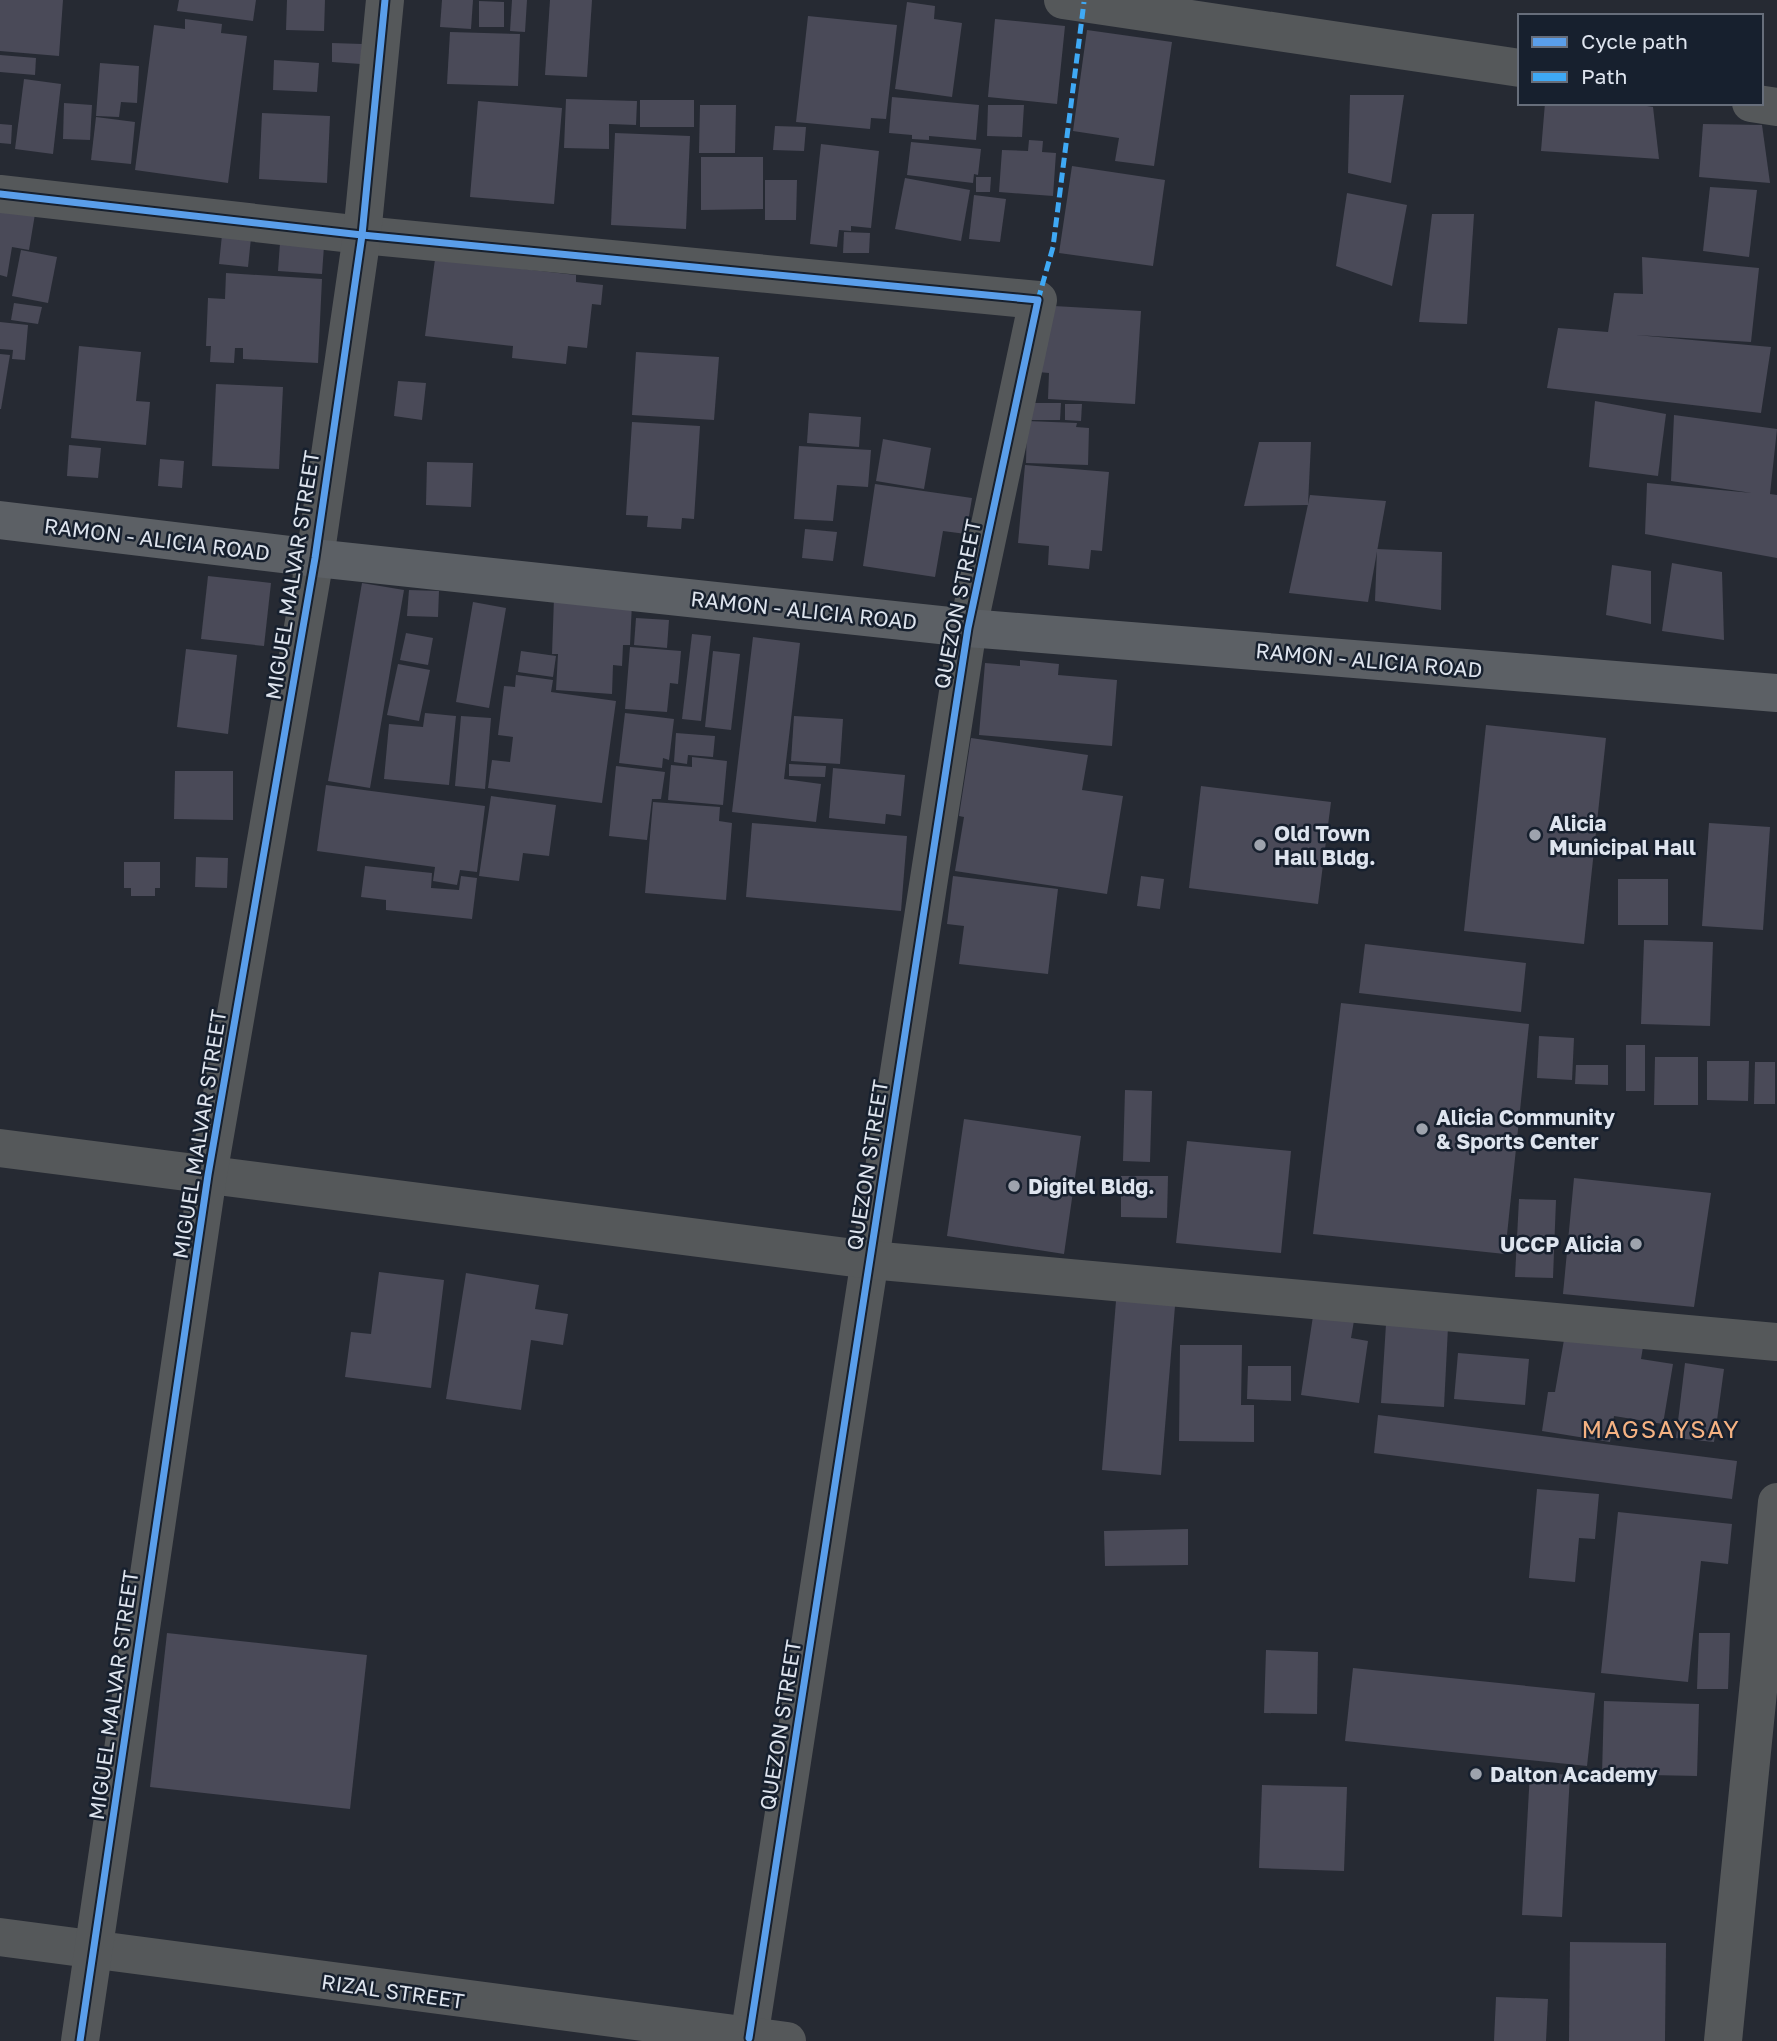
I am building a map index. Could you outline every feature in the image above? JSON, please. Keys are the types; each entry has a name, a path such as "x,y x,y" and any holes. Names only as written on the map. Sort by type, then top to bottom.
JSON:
{"main road":[{"name":"RAMON - ALICIA ROAD","path":"0,520 314,558 968,628 1777,693"}],"street":[{"name":"MIGUEL MALVAR STREET","path":"80,2041 208,1175 314,558 362,235 385,0"},
{"path":"1077,1 1518,68"},
{"path":"0,194 362,235"},
{"name":"QUEZON STREET","path":"362,235 1038,300 968,628 749,2038"},
{"path":"0,1148 870,1260 1777,1342"},
{"path":"1723,2041 1777,1502"},
{"name":"RIZAL STREET","path":"0,1937 787,2041"}],"building":[{"path":"0,0 63,0 59,56 0,51"},
{"path":"179,0 256,0 253,21 177,11"},
{"path":"287,0 325,0 324,31 286,30"},
{"path":"442,0 473,0 471,29 440,27"},
{"path":"512,0 527,0 525,32 510,31"},
{"path":"550,0 592,0 587,77 545,75"},
{"path":"479,1 504,2 504,27 479,27"},
{"path":"907,2 935,6 934,19 962,23 952,97 895,89"},
{"path":"808,16 897,25 886,119 871,118 870,129 796,122"},
{"path":"185,19 222,24 221,33 247,36 228,183 135,170 154,25 185,29"},
{"path":"995,19 1065,26 1057,104 988,97"},
{"path":"1087,30 1172,42 1154,166 1115,161 1119,138 1073,131"},
{"path":"450,32 520,34 518,86 447,84"},
{"path":"332,43 362,44 361,64 332,62"},
{"path":"0,55 36,58 35,75 0,72"},
{"path":"274,60 319,63 317,92 273,90"},
{"path":"100,63 139,66 137,103 121,102 119,117 96,116"},
{"path":"24,79 61,84 53,154 15,149"},
{"path":"1350,95 1404,95 1391,183 1348,173"},
{"path":"892,97 979,105 976,140 929,136 929,140 912,139 912,135 889,133"},
{"path":"566,99 637,101 636,125 609,124 609,149 564,148"},
{"path":"640,100 694,100 694,127 640,127"},
{"path":"478,101 562,108 554,204 470,197"},
{"path":"64,103 92,105 90,140 63,139"},
{"path":"700,105 736,105 735,153 699,153"},
{"path":"988,105 1024,105 1022,137 987,136"},
{"path":"1545,105 1653,107 1659,159 1541,151"},
{"path":"262,113 330,116 327,183 259,179"},
{"path":"96,117 135,122 131,164 91,160"},
{"path":"0,124 12,125 11,144 0,143"},
{"path":"1703,124 1762,125 1770,183 1699,177"},
{"path":"775,126 806,127 804,151 773,150"},
{"path":"615,133 690,136 686,229 611,225"},
{"path":"1029,140 1043,141 1042,152 1056,153 1053,196 999,192 1002,150 1028,151"},
{"path":"911,142 981,149 978,175 974,174 973,183 907,175"},
{"path":"821,144 879,151 871,228 851,226 851,231 839,230 837,247 810,244"},
{"path":"701,157 763,157 763,209 701,210"},
{"path":"1072,166 1165,180 1153,266 1059,253"},
{"path":"976,177 991,177 990,192 976,192"},
{"path":"905,178 970,190 961,241 895,229"},
{"path":"765,180 797,180 796,220 765,220"},
{"path":"1710,187 1757,190 1749,257 1703,251"},
{"path":"1347,193 1407,205 1392,286 1336,266"},
{"path":"974,195 1006,199 1000,242 969,239"},
{"path":"0,208 35,214 29,250 12,247 7,277 0,275"},
{"path":"1432,214 1474,214 1467,324 1419,322"},
{"path":"844,232 870,233 869,253 843,253"},
{"path":"222,235 251,238 248,267 219,264"},
{"path":"280,243 324,246 322,274 278,271"},
{"path":"21,250 57,257 48,303 12,296"},
{"path":"1642,257 1759,268 1751,342 1636,335 1771,347 1761,413 1547,388 1558,328 1608,332 1614,293 1643,294"},
{"path":"435,259 576,275 576,282 603,285 601,305 592,304 587,348 568,346 566,364 512,358 513,346 425,336"},
{"path":"226,273 322,279 318,363 243,359 243,348 235,348 234,363 210,362 211,346 206,346 208,298 225,299"},
{"path":"14,303 42,307 38,324 11,320"},
{"path":"1054,306 1141,311 1135,404 1048,399 1049,373 1038,372"},
{"path":"0,322 28,325 25,360 12,359 13,350 0,349"},
{"path":"79,346 141,352 136,401 150,402 146,445 71,438"},
{"path":"636,352 719,357 714,420 632,415"},
{"path":"0,354 10,355 1,409 0,409"},
{"path":"398,381 426,383 422,420 394,416"},
{"path":"216,384 283,387 279,469 212,466"},
{"path":"1595,401 1666,414 1658,476 1589,467"},
{"path":"1032,403 1061,403 1060,420 1032,420"},
{"path":"1065,404 1082,404 1081,421 1065,420"},
{"path":"809,413 861,417 859,447 807,443"},
{"path":"1674,415 1777,429 1770,494 1777,495 1777,558 1645,534 1647,483 1752,493 1671,481"},
{"path":"1027,421 1077,423 1076,427 1089,428 1088,465 1026,463"},
{"path":"632,422 700,426 694,519 682,518 681,529 647,527 648,516 626,515"},
{"path":"883,439 931,448 924,489 876,481"},
{"path":"1259,442 1311,442 1308,505 1244,506"},
{"path":"69,445 101,448 98,478 67,476"},
{"path":"799,446 871,450 868,487 837,485 833,521 794,519"},
{"path":"160,459 184,461 182,488 158,486"},
{"path":"427,462 473,463 471,507 426,505"},
{"path":"1025,465 1109,472 1102,551 1091,550 1089,569 1048,565 1049,546 1018,543"},
{"path":"875,484 972,498 966,534 943,531 935,577 863,566"},
{"path":"1310,495 1386,501 1368,602 1289,593"},
{"path":"805,529 837,532 833,561 802,558"},
{"path":"1377,549 1442,552 1441,610 1375,601"},
{"path":"1672,563 1722,572 1724,640 1662,631"},
{"path":"1612,565 1651,571 1651,624 1606,615"},
{"path":"208,576 271,583 264,646 201,639"},
{"path":"362,583 404,590 370,788 328,781"},
{"path":"409,590 439,591 438,617 407,616"},
{"path":"554,598 632,603 630,645 623,645 622,666 613,665 612,694 556,690 558,654 552,654"},
{"path":"473,602 506,608 489,708 456,702"},
{"path":"636,618 669,620 667,648 634,645"},
{"path":"406,633 433,638 428,665 400,660"},
{"path":"692,634 711,636 701,721 682,719"},
{"path":"753,637 800,643 784,779 821,784 816,822 732,812"},
{"path":"630,647 681,651 678,684 670,683 667,712 625,709"},
{"path":"186,649 237,655 228,734 177,727"},
{"path":"521,651 556,656 553,677 518,672"},
{"path":"713,651 740,654 731,730 705,727"},
{"path":"1020,660 1059,664 1058,675 1117,680 1112,746 979,735 985,663 1020,666"},
{"path":"398,664 430,670 419,721 387,715"},
{"path":"516,675 553,680 551,692 616,701 602,803 488,788 492,760 510,762 513,737 498,735 504,686 515,687"},
{"path":"425,713 456,716 449,785 384,779 389,724 423,727"},
{"path":"625,713 674,719 669,760 663,758 662,768 619,763"},
{"path":"461,716 491,718 485,789 455,786"},
{"path":"794,716 843,719 840,764 791,761"},
{"name":"Alicia Municipal Hall","path":"1486,725 1606,738 1584,944 1464,931"},
{"path":"676,733 715,736 713,757 688,755 687,764 674,762"},
{"path":"971,738 1088,755 1082,790 1123,796 1107,894 955,871 964,817 959,816"},
{"path":"692,757 727,761 723,805 668,800 671,765 692,767"},
{"path":"789,764 826,766 825,777 789,776"},
{"path":"616,766 665,772 661,799 652,799 647,840 609,836"},
{"path":"833,768 905,775 901,816 886,814 885,824 829,818"},
{"path":"175,771 233,771 233,820 174,819"},
{"path":"326,785 485,806 477,872 460,870 457,885 433,881 435,867 317,851"},
{"name":"Old Town Hall Bldg.","path":"1201,786 1331,802 1318,904 1189,888"},
{"path":"491,796 556,805 549,856 523,853 519,881 479,876"},
{"path":"653,802 720,807 719,821 732,823 726,900 645,893"},
{"path":"752,823 907,836 901,911 746,897"},
{"path":"1709,823 1770,827 1763,930 1702,926"},
{"path":"196,857 228,858 227,888 195,887"},
{"path":"124,862 160,862 160,888 155,888 155,896 131,896 131,888 124,888"},
{"path":"365,866 432,873 431,888 459,890 461,876 477,878 472,919 386,910 386,900 361,897"},
{"path":"953,876 1058,889 1048,974 959,964 964,926 947,924"},
{"path":"1141,876 1164,879 1160,909 1137,906"},
{"path":"1618,879 1668,879 1668,925 1618,925"},
{"path":"1644,940 1713,942 1710,1026 1641,1024"},
{"path":"1365,944 1526,963 1521,1012 1359,993"},
{"name":"Alicia Community & Sports Center","path":"1341,1003 1529,1024 1505,1254 1313,1234"},
{"path":"1539,1036 1574,1038 1572,1080 1537,1078"},
{"path":"1626,1045 1645,1045 1645,1091 1626,1091"},
{"path":"1655,1057 1698,1057 1698,1105 1654,1105"},
{"path":"1707,1061 1749,1061 1748,1101 1707,1100"},
{"path":"1755,1062 1775,1062 1775,1104 1754,1104"},
{"path":"1576,1065 1608,1065 1608,1085 1575,1084"},
{"path":"1125,1090 1152,1091 1150,1162 1123,1161"},
{"name":"Digitel Bldg.","path":"964,1119 1081,1136 1064,1254 947,1236"},
{"path":"1187,1141 1291,1151 1281,1253 1176,1243"},
{"path":"1121,1176 1168,1176 1167,1218 1121,1217"},
{"name":"UCCP Alicia","path":"1574,1178 1711,1193 1694,1307 1563,1294"},
{"path":"1519,1199 1556,1200 1553,1278 1515,1277"},
{"path":"379,1272 444,1280 431,1388 345,1377 351,1332 371,1334"},
{"path":"466,1273 539,1285 535,1309 568,1314 563,1345 531,1340 521,1410 446,1399"},
{"path":"1117,1289 1176,1294 1161,1475 1102,1470"},
{"path":"1315,1303 1356,1309 1351,1338 1368,1341 1359,1403 1301,1395"},
{"path":"1386,1324 1448,1327 1444,1407 1381,1403"},
{"path":"1565,1334 1643,1347 1641,1359 1673,1364 1663,1424 1614,1416 1610,1442 1542,1431 1548,1392 1555,1392"},
{"path":"1180,1345 1242,1345 1241,1405 1254,1405 1254,1442 1179,1441"},
{"path":"1458,1353 1529,1359 1525,1405 1454,1399"},
{"path":"1685,1363 1724,1369 1714,1442 1676,1438"},
{"path":"1248,1366 1291,1366 1291,1401 1247,1399"},
{"path":"1378,1415 1737,1461 1732,1499 1374,1453"},
{"path":"1537,1489 1599,1494 1595,1539 1579,1538 1575,1582 1529,1578"},
{"path":"1618,1512 1732,1524 1728,1564 1701,1561 1688,1682 1601,1673"},
{"path":"1188,1529 1188,1565 1105,1566 1104,1531"},
{"path":"167,1633 367,1655 350,1809 150,1787"},
{"path":"1699,1633 1730,1633 1728,1689 1697,1689"},
{"path":"1266,1650 1318,1652 1317,1714 1264,1713"},
{"path":"1353,1668 1595,1693 1587,1766 1345,1741"},
{"path":"1604,1701 1699,1704 1697,1776 1602,1774"},
{"path":"1530,1772 1570,1775 1562,1917 1522,1915"},
{"path":"1262,1785 1347,1787 1344,1871 1259,1868"},
{"path":"1570,1942 1666,1943 1665,2041 1569,2041"},
{"path":"1496,1997 1548,1999 1546,2041 1494,2041"}],"marked path":[{"path":"1038,300 1053,247 1084,2"}],"cycle path":[{"path":"80,2041 208,1175 315,558 362,235 385,0"},
{"path":"0,194 362,235 1038,300 968,628 749,2038"}],"place":[{"name":"Alicia Municipal Hall","path":"1535,835"},
{"name":"Old Town Hall Bldg.","path":"1260,845"},
{"name":"Alicia Community & Sports Center","path":"1422,1129"},
{"name":"Digitel Bldg.","path":"1014,1186"},
{"name":"UCCP Alicia","path":"1636,1244"},
{"name":"Dalton Academy","path":"1476,1774"}],"district":[{"name":"MAGSAYSAY","path":"1661,1428"}]}
